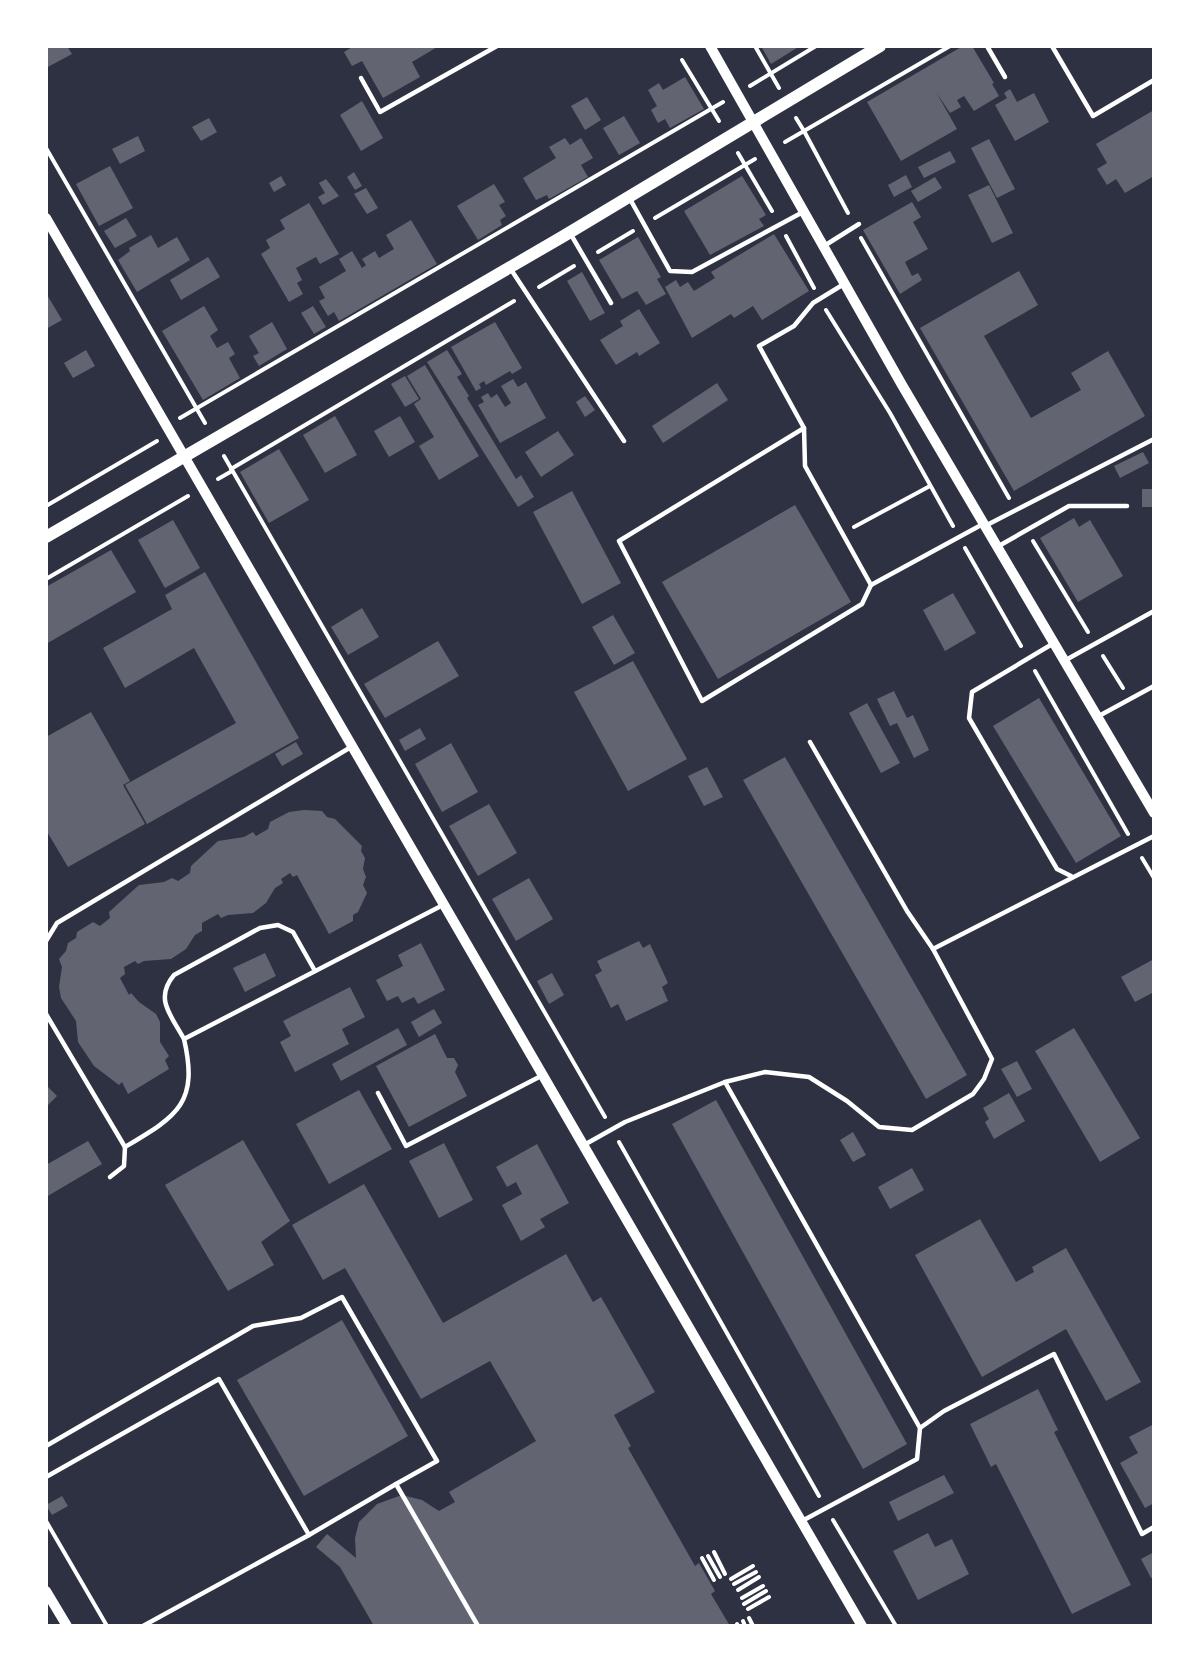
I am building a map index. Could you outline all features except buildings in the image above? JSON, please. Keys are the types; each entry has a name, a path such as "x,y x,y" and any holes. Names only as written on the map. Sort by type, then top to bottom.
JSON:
{"main road":[{"path":"46,537 570,232 880,46"}],"street":[{"path":"710,46 844,284 1154,813"},
{"path":"46,218 862,1626"},
{"path":"46,1591 67,1626"}],"lane":[{"path":"361,78 380,112 496,46"},
{"path":"987,46 1005,77"},
{"path":"1052,46 1093,116 1154,80"},
{"path":"629,197 670,271 692,272 803,212"},
{"path":"823,247 857,225"},
{"path":"570,232 611,303"},
{"path":"509,267 624,441"},
{"path":"844,284 820,299 794,326 759,346 804,428 805,466 871,585"},
{"path":"804,428 619,541 702,701 862,604 871,585 959,537 1154,439"},
{"path":"997,547 1070,506 1127,506"},
{"path":"1064,661 1154,611"},
{"path":"1054,643 972,692 969,718 1057,869 1071,876"},
{"path":"1097,717 1154,686"},
{"path":"584,1145 612,1128 725,1082 765,1072 809,1077 847,1101 879,1127 912,1130 973,1094 984,1079 992,1059 933,950 907,911 810,742"},
{"path":"46,941 57,923 352,746"},
{"path":"933,950 1071,876 1154,836"},
{"path":"183,1039 443,905"},
{"path":"125,1147 162,1125 178,1110 187,1089 190,1065 183,1039 164,1002 164,987 174,975 260,928 278,925 293,932 315,971"},
{"path":"46,1014 125,1147 124,1166 110,1177"},
{"path":"378,1093 406,1146 543,1075"},
{"path":"725,1082 920,1428 917,1459 802,1521"},
{"path":"46,1446 253,1326 301,1318 342,1297 437,1461 143,1626"},
{"path":"920,1428 944,1411 1054,1354 1142,1534 1154,1527"},
{"path":"46,1477 219,1379 309,1534"},
{"path":"396,1484 478,1626"}],"path":[{"path":"755,46 1015,509"},
{"path":"46,506 168,430 197,408 712,109 816,46"},
{"path":"652,220 950,46"},
{"path":"682,60 780,225 820,299 930,486 1154,878"},
{"path":"46,148 612,1128 826,1509 896,1626"},
{"path":"591,256 642,226"},
{"path":"529,293 580,262"},
{"path":"46,579 519,299"},
{"path":"843,534 930,486"},
{"path":"1026,530 1130,699"},
{"path":"46,1521 107,1626"},
{"path":"714,1552 725,1574"},
{"path":"708,1556 720,1577"},
{"path":"702,1558 714,1580"},
{"path":"731,1579 753,1566"},
{"path":"734,1584 756,1572"},
{"path":"738,1590 759,1577"},
{"path":"742,1598 763,1586"},
{"path":"744,1604 766,1592"},
{"path":"748,1609 770,1597"},
{"path":"749,1618 753,1626"}]}
